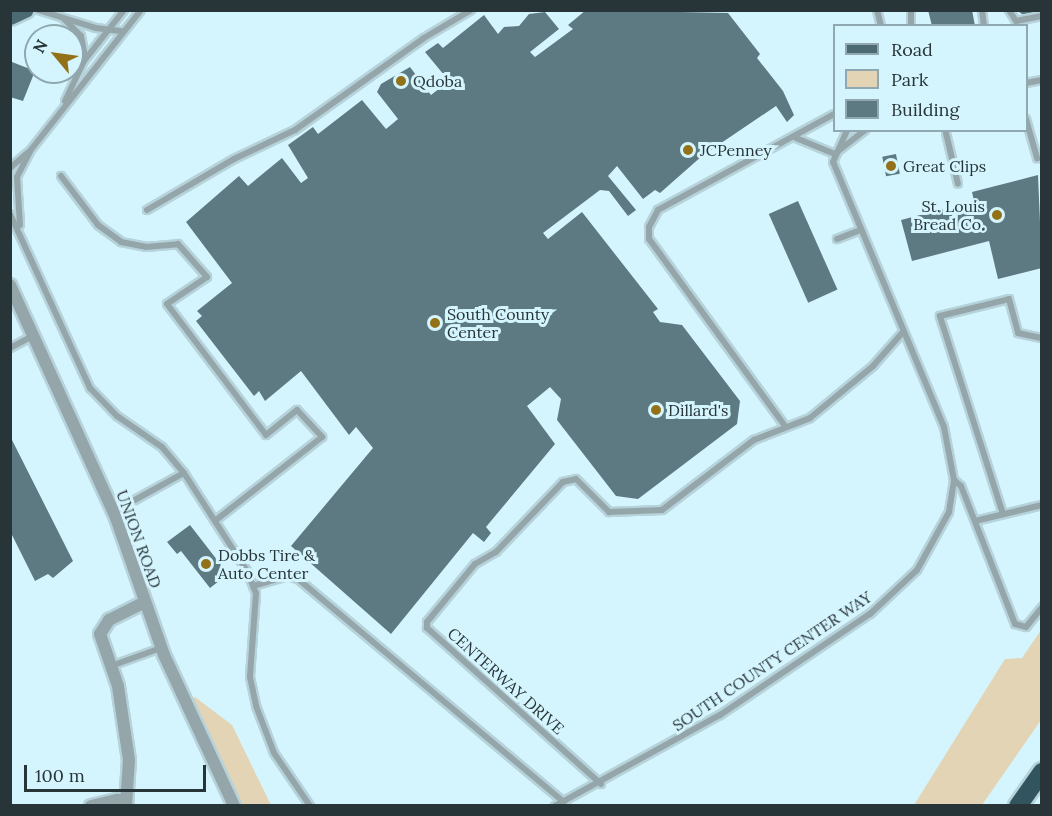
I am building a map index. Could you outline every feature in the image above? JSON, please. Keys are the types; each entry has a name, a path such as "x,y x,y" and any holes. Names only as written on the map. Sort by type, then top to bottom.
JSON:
{"highway":[{"path":"1018,806 1041,772"}],"main road":[{"path":"10,17 25,10"}],"street":[{"name":"UNION ROAD","path":"10,285 13,299 33,335 113,512 161,648 234,806"},
{"path":"91,806 118,800 127,805 129,760 118,686 110,667 102,626 145,603"}],"lane":[{"path":"38,10 107,30 122,31"},
{"path":"84,61 124,10"},
{"path":"21,229 17,177 30,151 62,107 141,10"},
{"path":"147,210 234,159 295,130 424,38 471,10"},
{"path":"1009,10 1016,21 1041,16"},
{"path":"64,19 69,24"},
{"path":"62,107 73,84"},
{"path":"785,426 648,239 648,231 658,210 796,138 833,115"},
{"path":"1028,126 1037,158"},
{"path":"835,154 847,132"},
{"path":"835,154 862,132"},
{"path":"946,133 958,184"},
{"path":"796,138 835,154"},
{"path":"10,168 30,151"},
{"name":"SOUTH COUNTY CENTER WAY","path":"555,806 600,784 720,715 885,602 928,554 949,512 954,480 944,427 840,184 835,154"},
{"path":"61,176 98,225 121,242 146,248 177,244 207,278 167,304 266,435 297,410 322,437 215,521"},
{"path":"10,214 21,229 90,388 117,416 162,447 184,473 254,586 258,612 250,677 256,706 274,753 310,806"},
{"path":"837,239 860,230"},
{"path":"1003,514 940,316 1009,299 1018,333 1041,338"},
{"name":"CENTERWAY DRIVE","path":"600,784 427,628 427,622 475,564 496,552 563,482 576,480 602,510 650,513 662,510 754,440 810,418 873,366 903,332"},
{"path":"10,348 33,335"},
{"path":"113,512 184,473"},
{"path":"954,480 975,521 1015,624 1026,627 1041,607"},
{"path":"975,521 1041,505"},
{"path":"254,586 287,576 298,579 564,802"},
{"path":"110,667 161,648"}],"green space":[{"path":"1041,630 1041,720 982,805 914,805 1005,659 1022,658"},
{"path":"195,697 232,725 271,805 240,805 191,699"}],"building":[{"name":"South County Center","path":"586,10 728,13 760,54 757,58 783,91 794,115 787,122 776,106 702,156 660,193 655,190 643,199 617,166 608,176 636,210 628,216 609,191 600,190 543,233 548,239 582,212 658,309 653,312 660,322 682,325 740,401 737,424 638,499 616,496 557,420 561,399 550,387 527,406 555,444 486,527 491,533 484,542 473,533 391,634 291,546 373,448 356,427 349,435 301,371 265,401 259,391 254,396 196,321 202,316 197,311 232,283 186,222 239,176 248,186 282,158 301,183 308,178 288,145 313,127 318,134 362,100 386,129 398,119 377,92 381,84 410,67 431,95 449,81 425,52 438,43 443,48 484,15 498,34 504,27 519,26 529,14 545,12 559,29 530,52 535,57 573,29 568,25"},
{"path":"928,10 972,10 975,24 932,24"},
{"path":"1016,10 1042,10 1042,13 1025,16"},
{"path":"12,62 24,67 24,84 30,84 23,101 10,97"},
{"name":"Great Clips","path":"896,154 900,174 886,176 882,157"},
{"path":"1038,175 1042,268 998,279 989,241 912,261 901,220 974,201 972,192"},
{"path":"798,201 837,290 808,303 769,214"},
{"path":"10,436 73,561 53,578 48,574 35,581 10,531"},
{"name":"Dobbs Tire & Auto Center","path":"190,525 228,574 210,588 181,551 177,554 167,542"}],"place":[{"name":"Qdoba","path":"401,81"},
{"name":"JCPenney","path":"688,150"},
{"name":"Great Clips","path":"891,166"},
{"name":"St. Louis Bread Co.","path":"997,215"},
{"name":"South County Center","path":"435,323"},
{"name":"Dillard's","path":"656,410"},
{"name":"Dobbs Tire & Auto Center","path":"206,564"}]}
